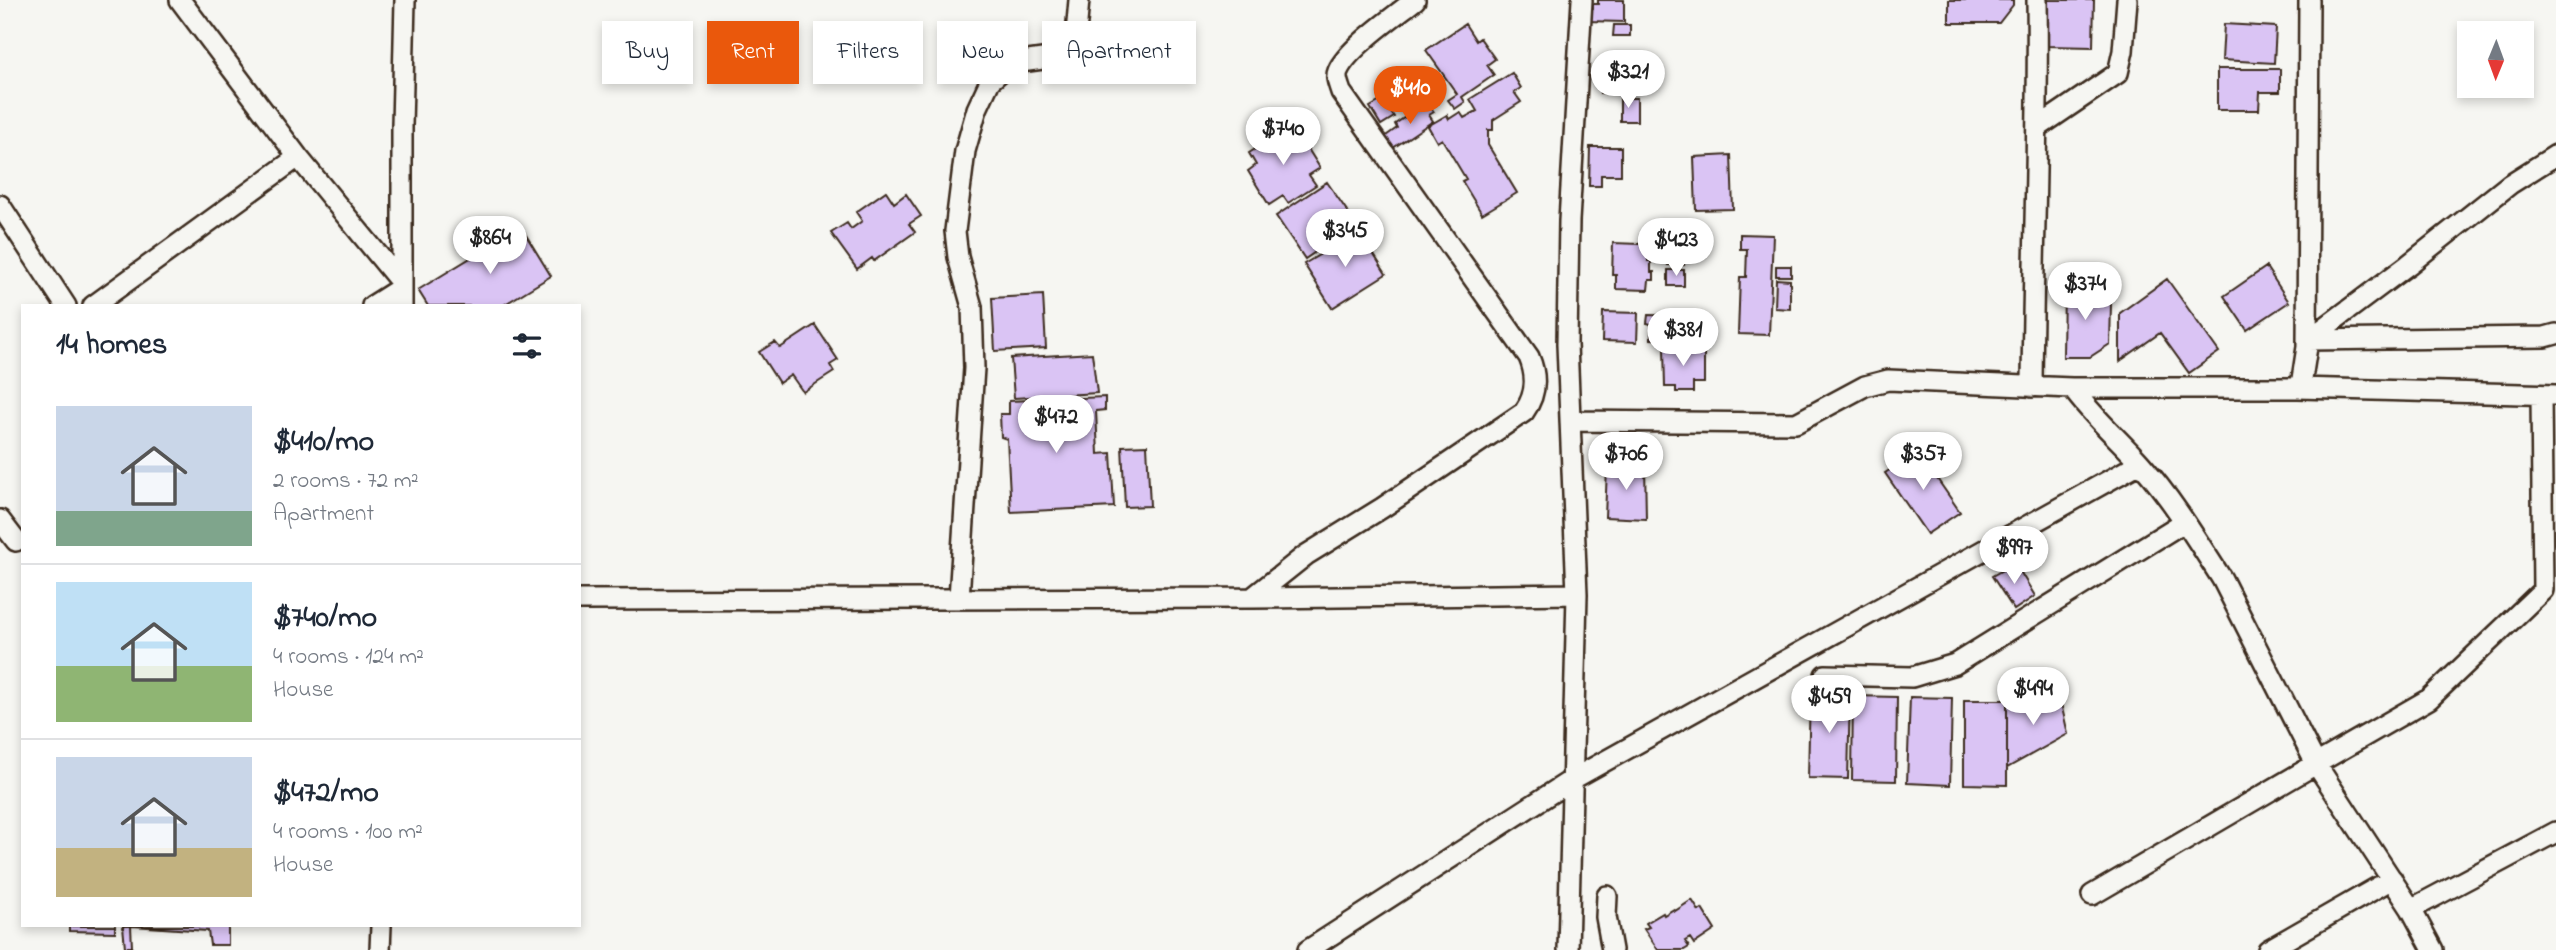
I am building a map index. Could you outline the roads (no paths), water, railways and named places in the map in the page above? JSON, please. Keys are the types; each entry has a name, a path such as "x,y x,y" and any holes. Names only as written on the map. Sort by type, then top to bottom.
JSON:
{"street":[{"path":"180,0 402,292"},
{"path":"402,292 405,0"},
{"path":"959,598 974,368 972,307 958,257 955,232 965,151 977,109 990,80 1005,68 1064,52 1076,34 1079,0"},
{"path":"1252,598 1306,555 1382,508 1524,412 1533,396 1535,370 1529,357 1412,194 1337,81 1338,71 1354,50 1415,0"},
{"path":"1568,950 1577,594 1567,344 1569,221 1581,0"},
{"path":"2032,387 2037,0"},
{"path":"2037,128 2118,73 2123,51 2127,0"},
{"path":"2298,388 2305,365 2308,340 2309,0"},
{"path":"2308,340 2510,184 2556,155"},
{"path":"96,304 298,157"},
{"path":"0,206 65,304"},
{"path":"376,304 402,292"},
{"path":"2308,340 2545,337 2556,334"},
{"path":"1571,421 1796,423 1865,386 1883,381 2072,388 2298,388 2549,395 2543,590 2429,699 2092,895"},
{"path":"2072,388 2100,423 2140,463 2222,579 2315,764 2412,909 2433,950"},
{"path":"1308,950 1573,779 2140,463"},
{"path":"0,520 16,541"},
{"path":"1825,675 1912,677 1955,664 2184,522"},
{"path":"581,600 1577,594"},
{"path":"2412,909 2556,832"},
{"path":"2269,950 2392,879"},
{"path":"1606,896 1606,917 1612,950"},
{"path":"380,950 381,927"}]}
